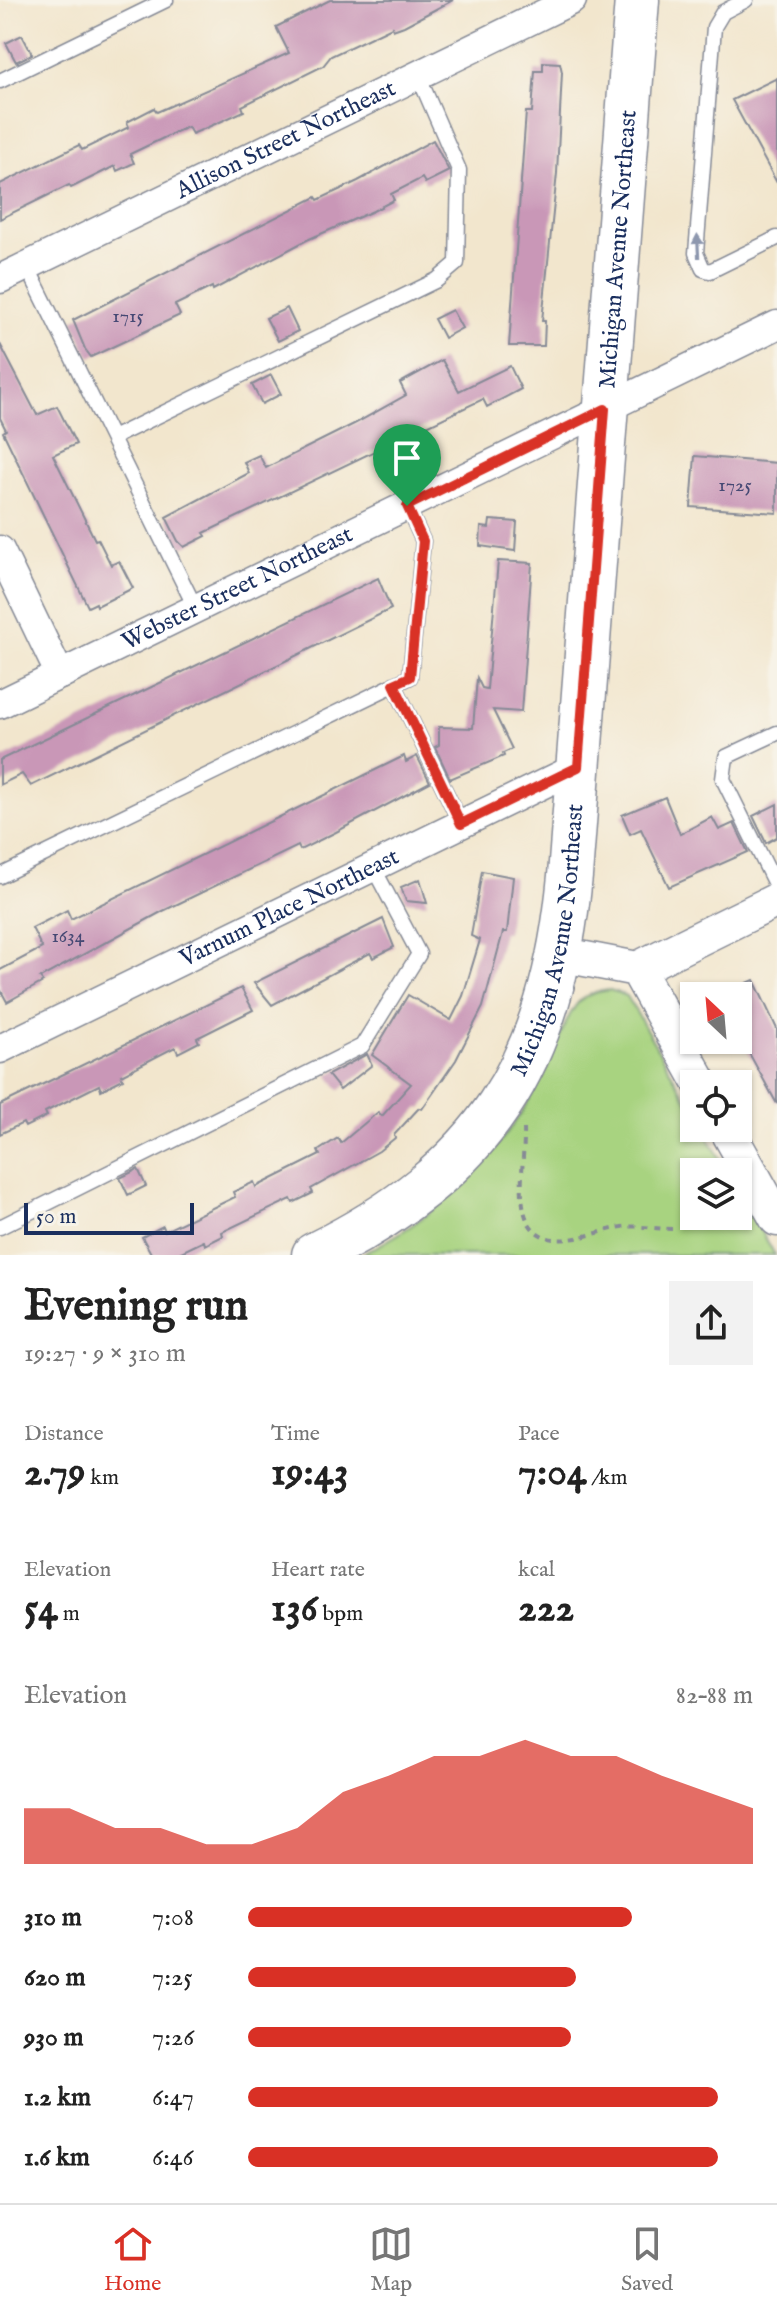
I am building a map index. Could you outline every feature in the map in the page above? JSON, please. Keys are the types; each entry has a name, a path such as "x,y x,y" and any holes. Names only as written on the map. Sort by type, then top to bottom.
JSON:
{"main road":[{"name":"Michigan Avenue Northeast","path":"314,1255 360,1232 406,1203 447,1168 480,1133 508,1093 530,1051 559,954 567,908 637,0"}],"street":[{"name":"Allison Street Northeast","path":"0,279 572,0"},
{"name":"Webster Street Northeast","path":"0,704 777,325"},
{"path":"0,550 60,675"},
{"name":"Varnum Place Northeast","path":"0,1049 578,767"},
{"path":"559,954 637,969 777,900"},
{"path":"637,969 693,1070"},
{"path":"734,1142 777,1219"}],"lane":[{"path":"0,81 166,0"},
{"path":"746,0 723,12 714,27 696,253 703,269 710,271 777,238"},
{"path":"112,438 437,280 457,263 459,170 418,75"},
{"path":"27,266 196,609"},
{"path":"0,876 410,677 423,541 407,506"},
{"path":"394,684 461,824"},
{"path":"777,733 726,757 723,779 777,888"},
{"path":"0,1227 362,1046 419,954 373,867"}],"path":[{"path":"524,1129 524,1202 528,1222 544,1240 557,1244 626,1226 672,1229"}],"green space":[{"path":"610,990 627,996 680,1088 680,1142 711,1142 720,1158 680,1158 680,1230 752,1230 752,1214 775,1255 360,1255 439,1205 484,1162 538,1085 574,1008 590,994"}],"building":[{"path":"330,0 453,0 404,26 393,30 392,27 331,56 323,66 242,106 244,111 192,134 188,127 178,131 130,154 134,163 117,171 115,166 71,188 69,185 0,219 0,184 79,145 82,150 129,127 127,122 154,108 157,112 289,53 276,27"},
{"path":"22,35 32,54 16,62 6,43"},
{"path":"543,62 560,63 562,72 557,173 542,321 545,321 544,346 509,346 526,112 532,112 535,71 543,71"},
{"path":"777,78 777,183 732,100"},
{"path":"433,140 449,171 425,183 422,178 391,194 394,200 373,211 307,240 213,290 212,287 175,305 180,315 91,357 85,349 73,320 316,197 318,200 358,181"},
{"path":"287,308 298,331 278,341 266,318"},
{"path":"452,310 462,328 444,338 434,319"},
{"path":"0,344 37,415 57,406 76,444 53,455 95,540 98,539 111,565 119,561 133,588 97,606 96,603 88,607 3,432 6,430 0,418"},
{"path":"442,360 459,391 510,366 521,389 487,407 483,399 204,533 206,536 184,547 178,541 166,517 249,473 244,462 259,455 266,468 356,423 406,395 400,383"},
{"path":"271,375 281,394 262,404 252,385"},
{"path":"695,456 777,463 777,513 691,507"},
{"path":"490,520 517,522 515,551 480,546 481,527 489,528"},
{"path":"498,561 532,563 521,712 493,710 512,749 503,753 504,756 450,779 435,747 439,745 439,727 473,728 477,678 482,688 487,689"},
{"path":"378,578 391,609 31,786 22,774 0,785 0,760"},
{"path":"404,756 406,762 417,756 430,782 300,850 298,846 163,911 40,978 43,982 7,1002 0,989 0,970 42,948 32,928 67,910 71,919"},
{"path":"665,797 680,834 712,817 719,830 734,823 748,852 669,887 641,829 630,834 622,815"},
{"path":"777,804 777,837 766,843 753,816"},
{"path":"482,871 513,877 507,932 503,932 483,1007 456,1060 422,1109 419,1108 394,1135 395,1138 379,1151 311,1189 313,1193 293,1203 291,1199 222,1232 223,1236 205,1245 204,1241 175,1255 152,1255 142,1237 163,1226 165,1231 235,1197 233,1192 254,1182 256,1187 320,1155 318,1151 338,1138 341,1143 378,1112 382,1116 411,1084 372,1055 408,995 451,1020 463,996 480,940 471,936"},
{"path":"420,879 427,903 406,901 401,887"},
{"path":"383,919 394,947 373,958 370,953 272,1005 254,983"},
{"path":"754,980 777,1029 777,1104 750,1054 752,1054 752,982 749,982"},
{"path":"241,988 253,1010 197,1038 199,1042 178,1053 175,1047 121,1075 123,1079 101,1090 99,1085 45,1112 47,1116 25,1127 23,1123 0,1134 0,1105"},
{"path":"367,1054 372,1065 340,1090 328,1075"},
{"path":"138,1169 146,1186 128,1195 120,1178"}],"route":[{"path":"605,409 578,767 461,824 394,684 410,677 423,541 407,506 605,409"}]}
